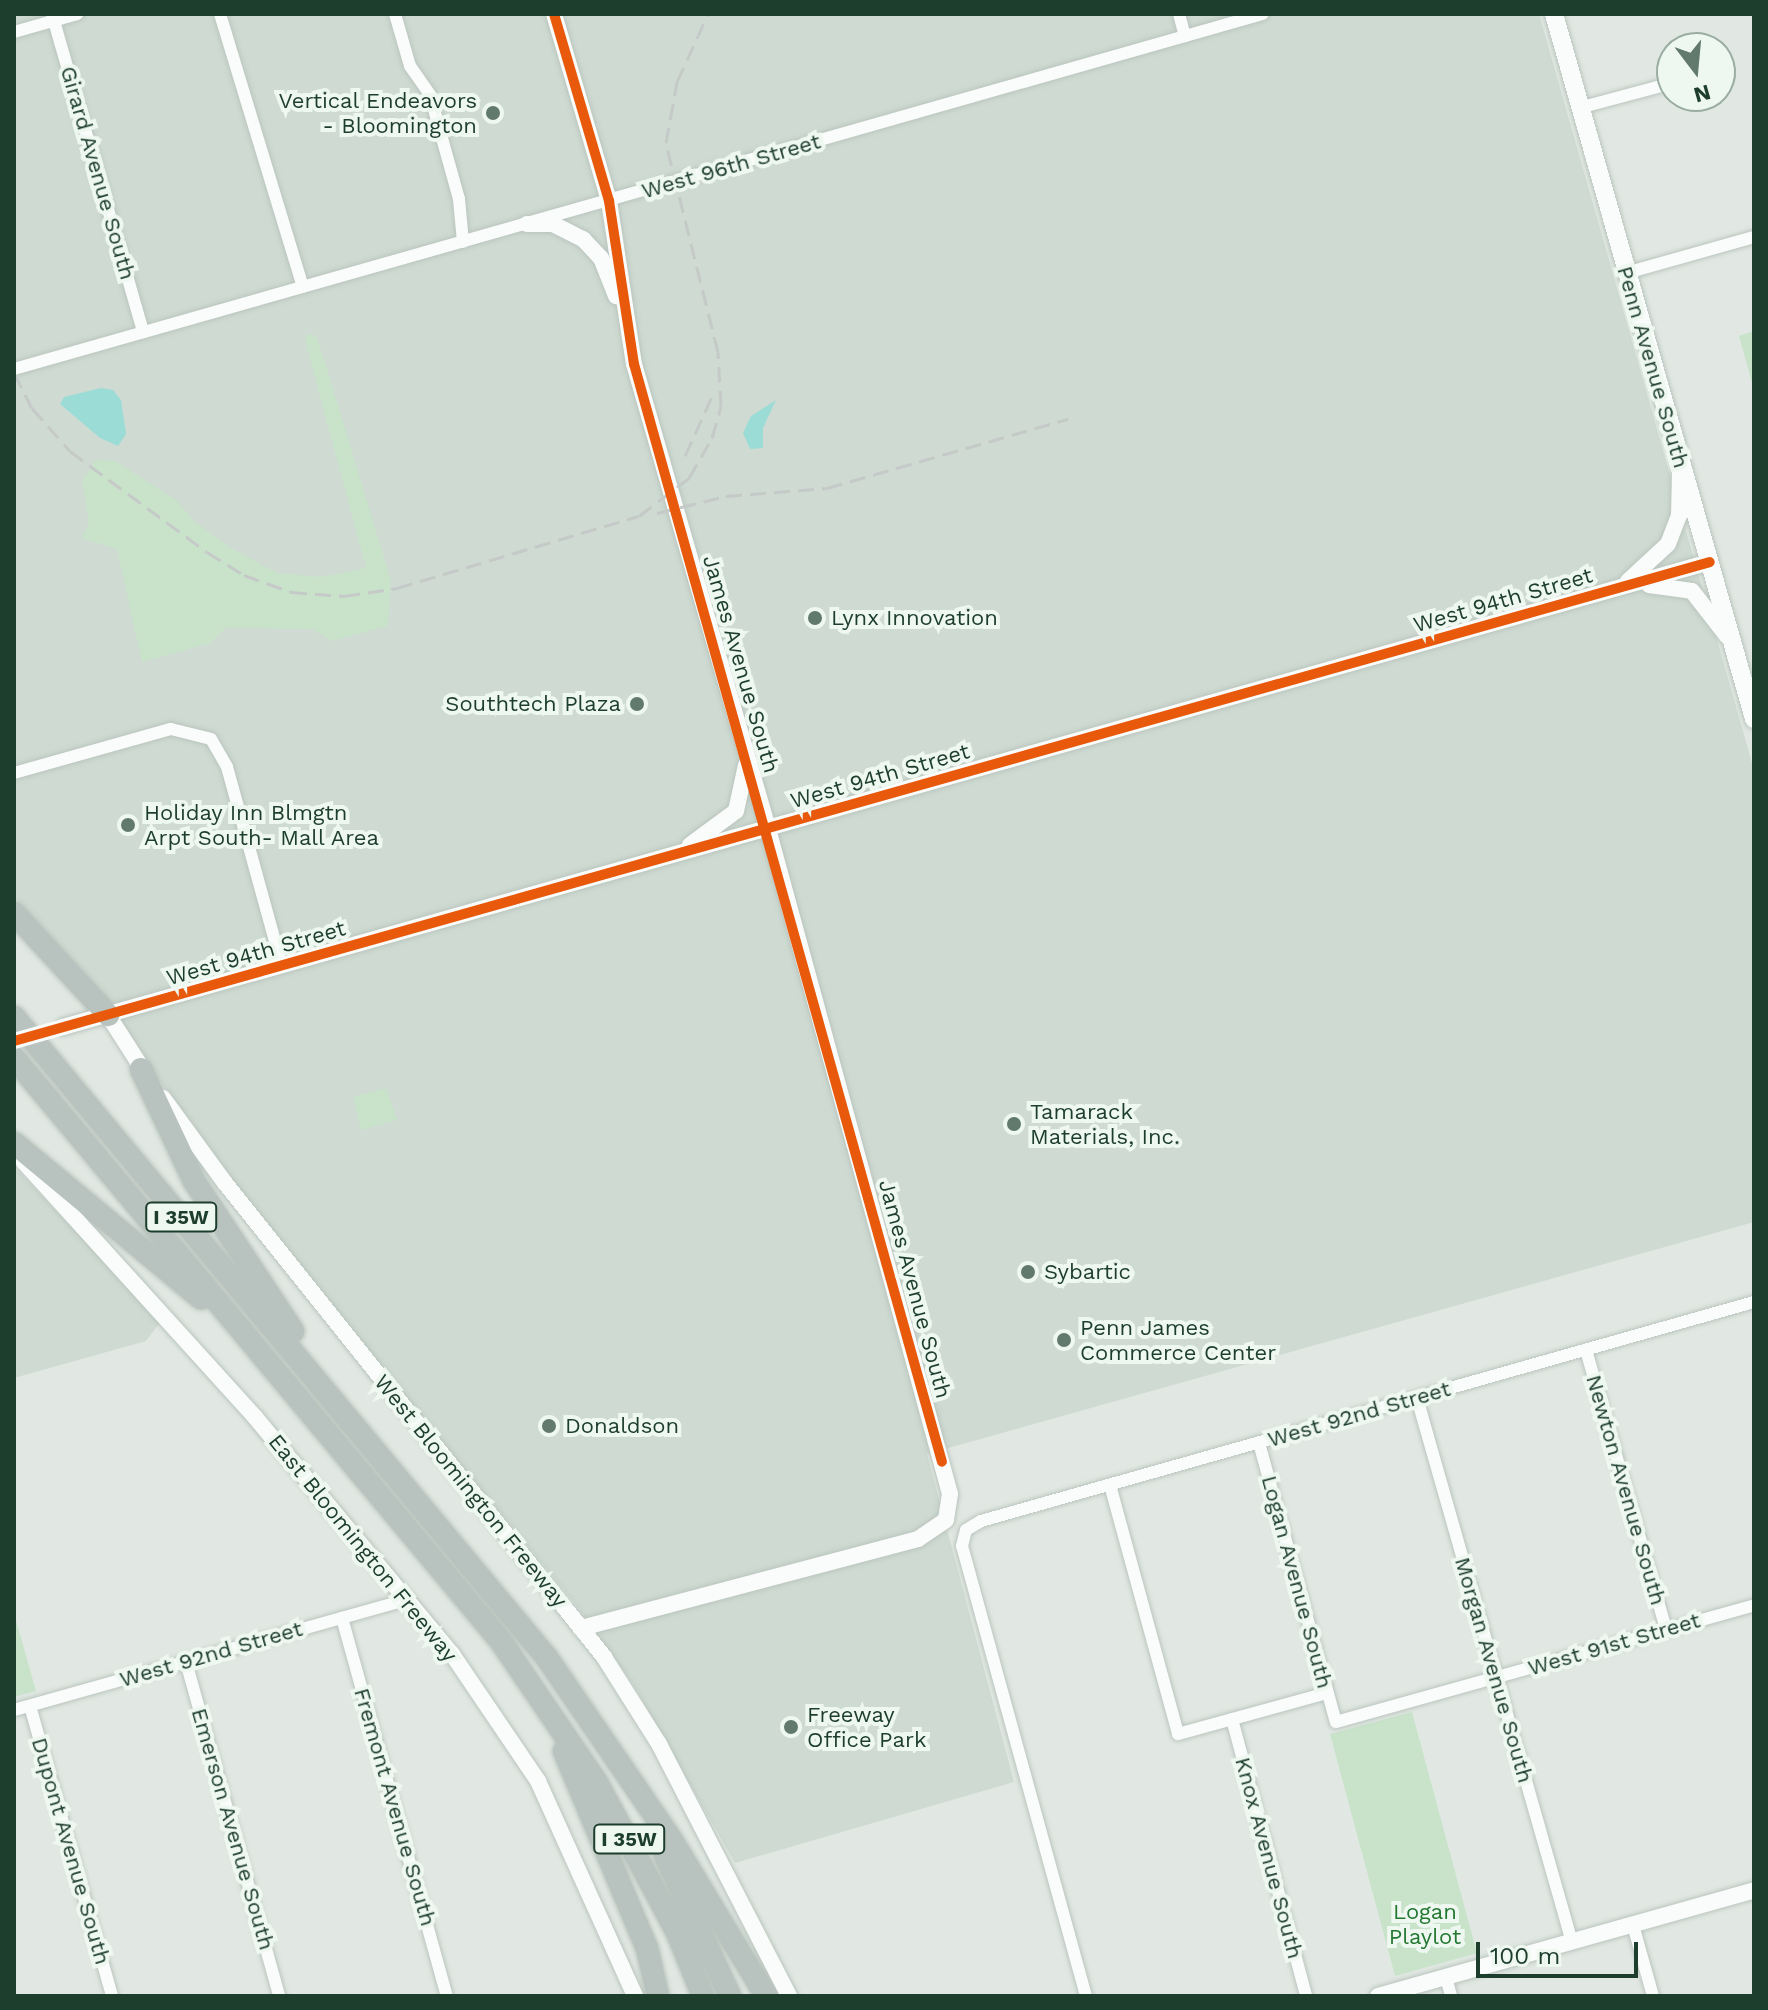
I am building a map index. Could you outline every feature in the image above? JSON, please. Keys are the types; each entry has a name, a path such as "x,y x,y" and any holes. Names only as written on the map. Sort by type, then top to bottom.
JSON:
{"highway":[{"path":"14,913 108,1015"},
{"name":"I 35W","path":"14,1017 486,1581 607,1746 697,1918 730,1996"},
{"name":"I 35W","path":"14,1058 537,1691 637,1855 703,1996"},
{"path":"141,1069 194,1181 348,1416"},
{"path":"14,1143 250,1340"},
{"path":"537,1691 642,1935 658,1996"},
{"path":"607,1746 671,1839 766,1996"}],"main road":[{"name":"Penn Avenue South","path":"1554,14 1754,719"}],"street":[{"path":"14,32 53,17 77,14"},
{"path":"220,14 303,287"},
{"path":"395,14 410,66 430,95 459,199 463,242"},
{"name":"James Avenue South","path":"554,14 609,201 624,313 950,1489 946,1520 918,1539 581,1628"},
{"path":"1179,14 1185,36"},
{"name":"West 96th Street","path":"14,369 1263,14"},
{"name":"Girard Avenue South","path":"53,17 143,332"},
{"path":"1579,108 1656,87"},
{"path":"527,224 565,228 593,248 624,313"},
{"path":"1626,273 1754,237"},
{"path":"1620,588 1668,544 1679,516 1680,462"},
{"name":"West 94th Street","path":"14,1041 1710,562"},
{"path":"1620,588 1667,584 1692,591 1712,610 1732,644"},
{"path":"14,773 171,729 211,739 227,767 282,966"},
{"path":"676,854 736,811 747,755"},
{"name":"West Bloomington Freeway","path":"108,1015 141,1069 225,1183 581,1628 659,1744 789,1996"},
{"name":"East Bloomington Freeway","path":"14,1151 255,1417 408,1599 508,1732 538,1781 635,1996"},
{"name":"West 92nd Street","path":"1086,1996 962,1546 966,1530 1110,1485 1754,1302"},
{"name":"Newton Avenue South","path":"1586,1350 1666,1629"},
{"name":"Morgan Avenue South","path":"1417,1398 1572,1942"},
{"name":"Logan Avenue South","path":"1259,1443 1336,1722"},
{"path":"1110,1485 1178,1734 1327,1693"},
{"name":"West 92nd Street","path":"14,1710 408,1599"},
{"name":"West 91st Street","path":"1336,1722 1754,1605"},
{"name":"Fremont Avenue South","path":"342,1618 447,1996"},
{"name":"Emerson Avenue South","path":"186,1662 279,1996"},
{"name":"Dupont Avenue South","path":"30,1706 112,1996"},
{"name":"Knox Avenue South","path":"1232,1719 1306,1996"},
{"path":"1378,1996 1754,1890"},
{"path":"1633,1925 1653,1996"},
{"path":"1446,1977 1451,1996"}],"shaded area":[{"path":"14,14 1539,14 1754,770 1754,1222 927,1454 1014,1782 735,1863 633,1684 573,1601 231,1181 81,970 14,897"},
{"path":"14,1167 161,1321 146,1341 14,1378"}],"green space":[{"path":"1754,331 1754,390 1739,336"},
{"path":"308,334 316,336 324,359 391,581 388,626 332,641 312,629 226,628 210,643 142,662 117,549 82,538 89,523 82,481 96,460 115,461 176,500 195,522 231,548 277,573 321,577 366,568 305,340"},
{"path":"386,1088 397,1120 361,1130 353,1097"},
{"path":"14,1613 36,1691 14,1697"},
{"name":"Logan Playlot","path":"1412,1712 1477,1953 1395,1976 1330,1734"}],"water":[{"path":"101,388 113,390 121,400 126,434 118,446 100,438 60,404 64,397"},
{"path":"776,400 763,428 763,448 750,449 743,433 751,416"}],"railway":[{"path":"14,373 32,408 70,451 207,552 244,575 291,592 344,596 397,588 639,516 689,478 712,438 721,406 718,352 666,143 677,82 708,14"},
{"path":"685,456 714,392"},
{"path":"657,513 726,496 827,488 1068,419"}],"cycle path":[{"path":"554,14 609,201 634,364 942,1462"},
{"path":"14,1041 1710,562"}],"place":[{"name":"Vertical Endeavors - Bloomington","path":"493,113"},
{"name":"Lynx Innovation","path":"815,618"},
{"name":"Southtech Plaza","path":"637,704"},
{"name":"Holiday Inn Blmgtn Arpt South- Mall Area","path":"128,825"},
{"name":"Tamarack Materials, Inc.","path":"1014,1124"},
{"name":"Sybartic","path":"1028,1272"},
{"name":"Penn James Commerce Center","path":"1064,1340"},
{"name":"Donaldson","path":"549,1426"},
{"name":"Freeway Office Park","path":"791,1727"}]}
